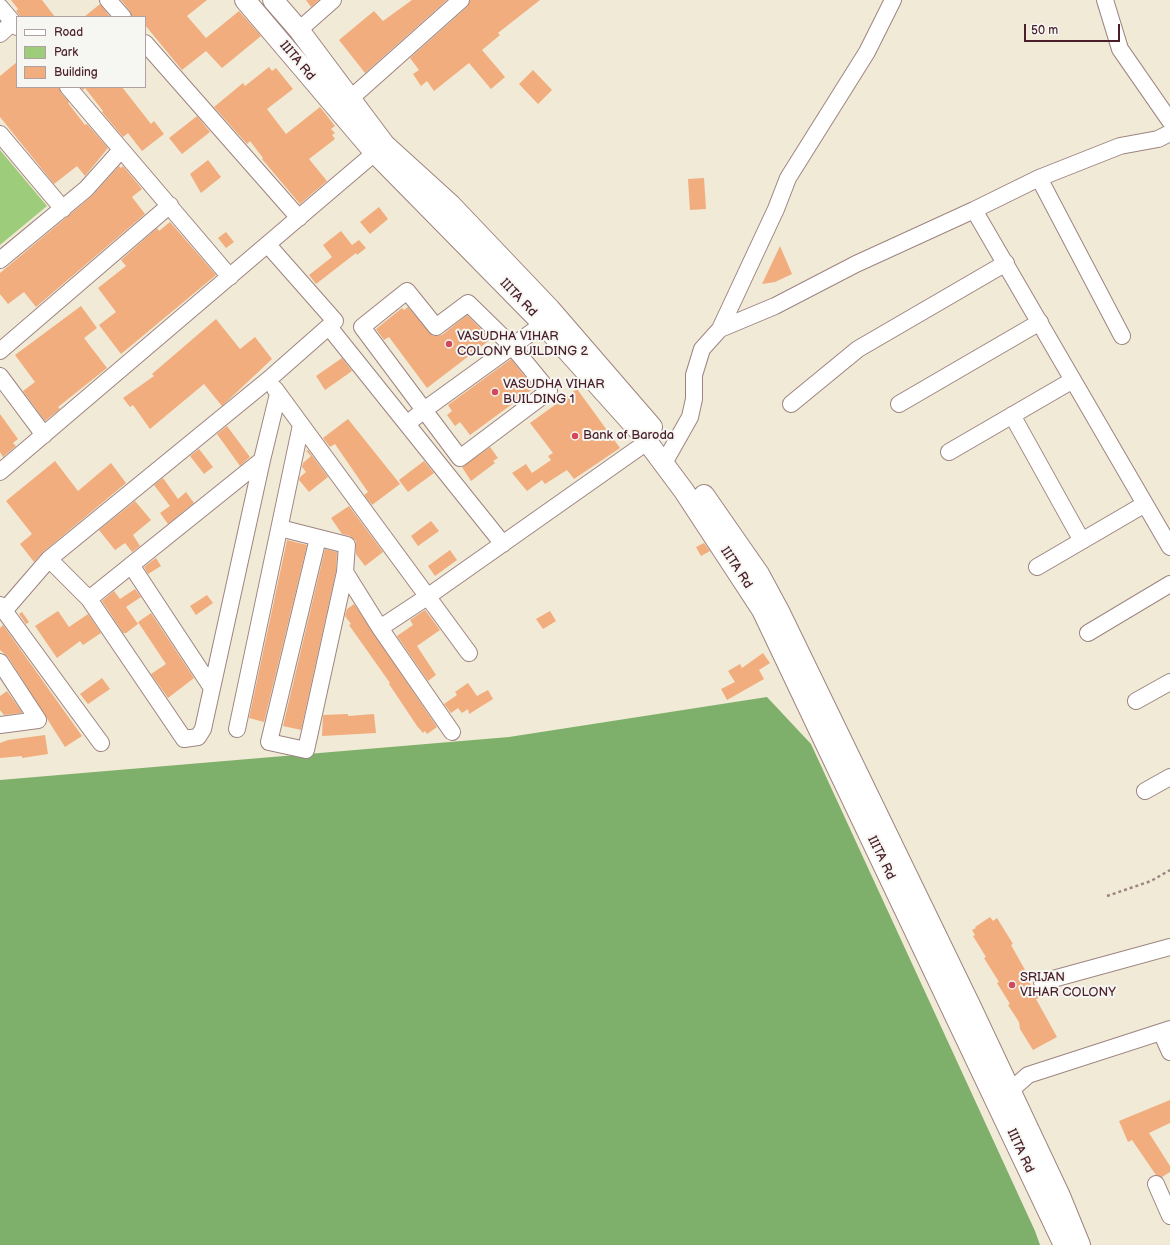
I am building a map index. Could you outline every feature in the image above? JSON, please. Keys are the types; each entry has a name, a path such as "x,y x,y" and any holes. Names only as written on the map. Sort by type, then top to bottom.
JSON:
{"main road":[{"name":"IIITA Rd","path":"245,0 543,324 647,442 668,457"},
{"name":"IIITA Rd","path":"273,0 299,30 351,98 380,148 451,205 550,309 638,410 668,457 758,574 781,631 1064,1245"},
{"name":"IIITA Rd","path":"781,631 1010,1091 1060,1196 1080,1245"}],"street":[{"path":"108,0 122,16"},
{"path":"299,30 333,0"},
{"path":"351,98 461,0"},
{"path":"668,457 690,417 694,399 694,375 702,350 720,329 776,209 788,178 867,52 893,0"},
{"path":"1106,0 1120,49 1170,121"},
{"path":"0,7 15,24 0,34"},
{"path":"146,43 299,218"},
{"path":"69,88 230,277"},
{"path":"720,329 775,306 856,264 974,210 1039,178 1120,146 1158,138 1170,133"},
{"path":"0,134 63,208"},
{"path":"0,472 380,148"},
{"path":"0,260 86,189 113,162 121,150"},
{"path":"1039,178 1122,336"},
{"path":"0,351 170,205"},
{"path":"974,210 1170,547"},
{"path":"101,743 2,608 49,559 268,380 335,321 268,245"},
{"path":"791,404 858,349 1006,263"},
{"path":"407,291 436,327 468,303 512,346 549,391 460,458 424,410 362,327 407,291"},
{"path":"899,404 1040,322"},
{"path":"407,424 424,410 543,324"},
{"path":"329,326 503,544"},
{"path":"0,376 44,435"},
{"path":"268,380 469,653"},
{"path":"949,452 1073,380"},
{"path":"49,559 89,599 184,739 198,737 203,729 278,394"},
{"path":"1012,415 1082,540"},
{"path":"237,729 301,425"},
{"path":"380,628 427,597 647,442"},
{"path":"89,599 262,460"},
{"path":"1037,568 1145,504"},
{"path":"280,528 347,545 345,572 306,750 269,742 318,538"},
{"path":"131,565 212,688"},
{"path":"345,572 380,628 452,732"},
{"path":"1088,633 1170,584"},
{"path":"0,662 38,720 0,725"},
{"path":"1136,701 1170,682"},
{"path":"1145,791 1170,777"},
{"path":"1042,982 1170,947"},
{"path":"1010,1091 1028,1075 1166,1031 1170,1052"},
{"path":"1156,1184 1170,1216"}],"path":[{"path":"1106,896 1151,880 1170,870"}],"green space":[{"path":"0,150 47,206 0,245"},
{"path":"767,697 811,744 1035,1231 1040,1245 0,1245 0,780 509,737"}],"building":[{"path":"11,0 42,0 54,16 20,16 16,11 18,9"},
{"path":"121,0 207,0 187,16 206,38 239,11 261,36 222,68 206,51 182,70 146,26 146,16 132,16 130,11"},
{"path":"306,0 319,0 311,7"},
{"path":"412,0 447,0 365,73 339,40 374,11 383,21"},
{"path":"470,0 540,0 498,33 500,35 482,50 505,77 491,89 469,63 434,91 427,81 421,86 413,74 419,70 410,58 467,7"},
{"path":"100,4 109,16 85,16"},
{"path":"16,63 16,88 59,88 61,93 85,125 87,124 108,148 85,176 77,166 54,184 0,117 0,76"},
{"path":"269,67 272,71 276,68 293,89 267,109 286,134 320,107 335,126 331,129 335,133 332,135 335,139 309,159 327,181 300,204 262,159 263,158 250,141 247,144 214,107 243,83 245,86"},
{"path":"533,70 552,90 538,104 519,84"},
{"path":"85,88 123,88 151,124 154,121 164,134 142,151 128,133 123,137 102,112 103,111"},
{"path":"197,116 210,132 182,154 169,138"},
{"path":"208,160 221,177 201,193 190,174"},
{"path":"119,166 121,168 123,166 142,189 132,197 145,214 36,307 24,292 8,304 0,294 0,273 92,196"},
{"path":"704,178 706,209 690,210 688,179"},
{"path":"379,207 388,219 370,234 360,222"},
{"path":"170,222 216,275 121,354 99,325 116,312 98,288 126,266 121,260 157,228 159,231"},
{"path":"341,231 352,245 359,240 366,248 357,255 356,253 316,284 309,275 332,257 323,245"},
{"path":"226,232 234,242 226,248 218,238"},
{"path":"780,246 792,274 775,282 762,284"},
{"path":"81,306 97,328 84,338 107,368 58,407 60,409 45,421 23,391 35,382 15,355"},
{"name":"VASUDHA VIHAR COLONY BUILDING 2","path":"408,307 433,336 442,335 467,315 491,339 427,388 389,337 384,340 376,329 402,308 404,310"},
{"path":"216,319 240,349 255,337 272,359 222,406 204,384 150,429 133,405 130,407 123,398 154,376 152,374"},
{"path":"342,358 352,371 325,390 316,376"},
{"name":"VASUDHA VIHAR BUILDING 1","path":"511,359 534,388 470,435 460,422 455,426 447,415 452,411 448,405"},
{"name":"Bank of Baroda","path":"577,389 620,448 574,479 567,470 545,484 542,480 527,491 512,473 526,464 532,473 551,460 548,456 553,453 530,423"},
{"path":"0,414 18,439 13,443 16,446 3,457 0,452"},
{"path":"348,419 400,484 372,505 364,495 368,492 335,444 330,447 323,438"},
{"path":"227,426 250,457 240,466 217,434"},
{"path":"490,447 498,458 493,461 495,463 471,481 462,467"},
{"path":"199,449 213,467 204,474 190,456"},
{"path":"308,450 328,477 309,492 299,480 300,477 306,472 302,467 303,463 311,456 306,451"},
{"path":"55,461 78,491 111,463 126,483 43,552 34,562 20,544 32,534 6,501"},
{"path":"424,461 434,473 408,492 399,480"},
{"path":"163,478 178,499 186,492 194,503 168,524 160,513 170,506 154,485"},
{"path":"135,501 151,520 133,535 140,546 132,552 125,543 115,550 99,530"},
{"path":"349,506 383,552 365,566 356,554 356,541 350,536 342,534 331,518"},
{"path":"431,521 439,531 418,546 411,536"},
{"path":"287,540 307,545 264,722 249,718"},
{"path":"704,543 710,551 701,556 696,547"},
{"path":"325,549 337,552 336,571 301,730 283,726"},
{"path":"450,550 457,560 435,576 428,566"},
{"path":"156,558 161,566 148,574 144,567"},
{"path":"135,589 141,597 126,607 138,624 126,633 123,633 102,601 114,591 120,599"},
{"path":"207,595 213,603 196,615 190,606"},
{"path":"354,604 437,727 427,734 425,731 423,733 417,726 389,684 390,683 349,625 351,624 345,616 347,609"},
{"path":"425,610 440,630 417,646 436,675 428,681 397,636 413,625 410,620"},
{"path":"58,611 69,627 88,614 101,633 83,645 80,641 57,658 35,626"},
{"path":"550,611 556,621 543,629 536,619"},
{"path":"22,612 29,622 26,624 19,614"},
{"path":"151,613 194,678 168,698 151,674 166,664 138,622"},
{"path":"3,625 82,736 65,747 8,657 0,650 0,628"},
{"path":"763,653 770,663 759,670 764,679 727,700 721,689 735,682 728,671 740,664 742,668"},
{"path":"102,678 110,689 88,704 80,694"},
{"path":"468,683 477,696 488,690 493,699 469,714 468,709 462,713 458,708 451,713 444,704 457,695 455,692"},
{"path":"7,691 22,712 21,713 4,715 0,710 0,696"},
{"path":"348,714 348,716 374,714 376,733 322,736 323,715"},
{"path":"45,735 48,754 22,758 22,756 0,758 0,743 8,740"},
{"name":"SRIJAN VIHAR COLONY","path":"990,917 993,921 997,918 1013,944 1011,945 1029,977 1027,979 1039,998 1036,999 1057,1037 1033,1050 1020,1029 1019,1022 1008,1005 1010,1004 997,983 999,982 984,958 986,957 973,936 975,935 972,930"},
{"path":"1170,1100 1170,1123 1149,1133 1170,1166 1170,1172 1162,1177 1156,1175 1132,1140 1128,1142 1119,1121"}],"place":[{"name":"VASUDHA VIHAR COLONY BUILDING 2","path":"449,344"},
{"name":"VASUDHA VIHAR BUILDING 1","path":"495,392"},
{"name":"Bank of Baroda","path":"575,436"},
{"name":"SRIJAN VIHAR COLONY","path":"1012,985"}]}
